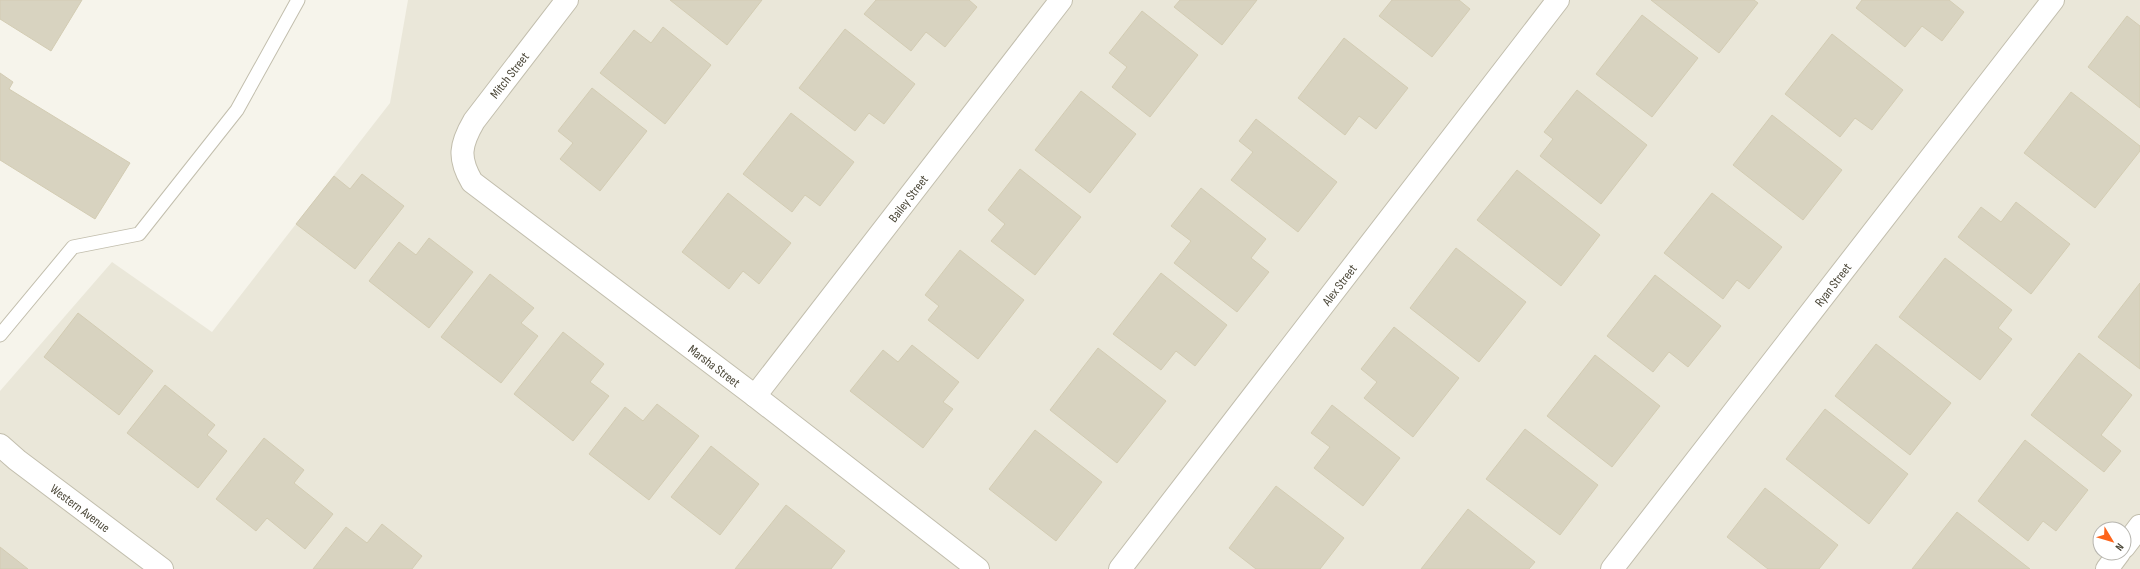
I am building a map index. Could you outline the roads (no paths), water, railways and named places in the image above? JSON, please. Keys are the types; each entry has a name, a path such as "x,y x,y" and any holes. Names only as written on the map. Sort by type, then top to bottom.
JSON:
{"street":[{"name":"Mitch Street","path":"462,156 465,137 474,121 567,0"},
{"name":"Bailey Street","path":"755,396 1061,0"},
{"name":"Alex Street","path":"1120,569 1558,0"},
{"name":"Ryan Street","path":"1612,569 2053,0"},
{"name":"Marsha Street","path":"462,156 464,168 472,182 755,396 978,569"},
{"name":"Western Avenue","path":"0,445 162,569"},
{"path":"2132,536 2140,526"}],"lane":[{"path":"0,334 73,247 139,234 237,110 298,0"}]}
